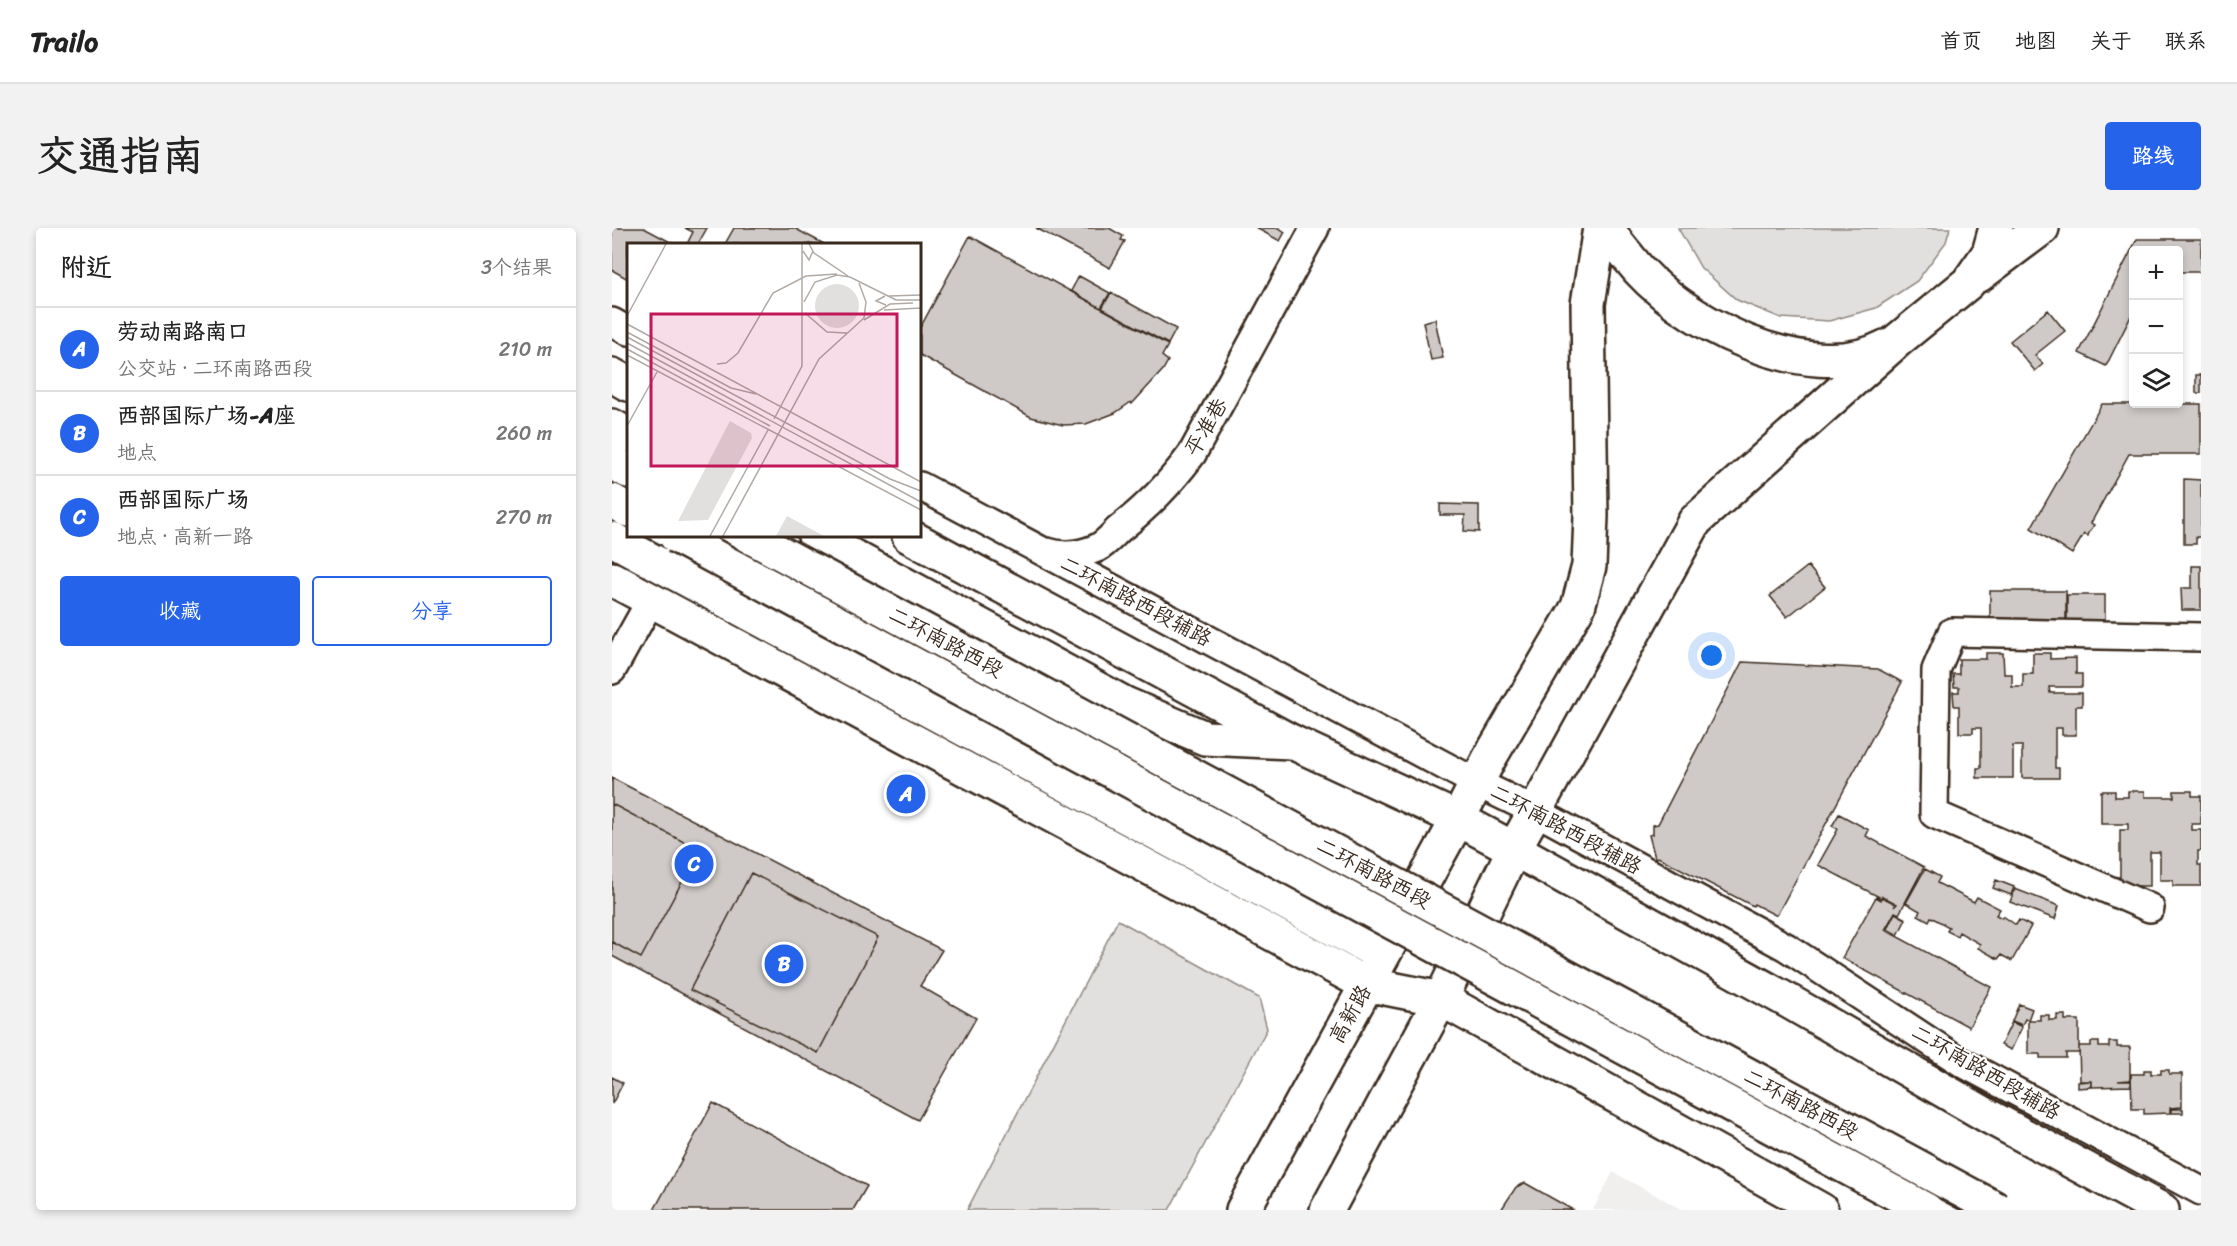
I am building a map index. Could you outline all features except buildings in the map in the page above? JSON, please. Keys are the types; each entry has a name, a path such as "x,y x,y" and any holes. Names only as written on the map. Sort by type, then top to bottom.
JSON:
{"main road":[{"name":"高新路","path":"1243,1210 1477,783 1578,607 1589,566 1591,516 1588,304 1600,228"},
{"path":"1609,228 1611,235 1634,265 1657,288 1686,311 1750,343 1781,353 1846,360 1873,354 1898,340"},
{"path":"1968,283 1989,253 1996,228"},
{"path":"1327,1210 1441,999 1514,849 1695,521 1898,340 1968,283 2042,228"},
{"path":"612,375 627,383"},
{"path":"612,426 627,434"},
{"path":"612,462 627,470"},
{"path":"612,501 627,509"},
{"name":"二环南路西段","path":"678,537 1926,1210"},
{"name":"二环南路西段","path":"751,537 1998,1210"},
{"path":"817,537 1125,704 1205,738 1292,742"},
{"path":"911,537 1292,742 1458,819 1514,849 1790,1002 1988,1116 2162,1210"},
{"path":"612,539 1382,955"},
{"path":"612,579 1366,984 1441,999 1821,1210"}],"street":[{"name":"平准巷","path":"1036,548 1056,555 1077,554 1098,547 1150,504 1175,476 1192,454 1315,228"},
{"path":"612,322 627,330"},
{"name":"二环南路西段辅路","path":"921,487 1477,783 1535,811 1786,947 1961,1062 2201,1191"},
{"path":"612,670 651,600"},
{"path":"2150,908 1934,814 1936,670 1952,632 2201,637"}],"shaded area":[{"path":"1678,228 1950,228 1946,242 1917,281 1876,308 1829,321 1781,318 1737,300 1701,268"},
{"path":"1118,920 1259,998 1267,1029 1169,1210 967,1210"},
{"path":"1613,1172 1683,1210 1593,1210"}],"place":[{"name":"劳动南路南口","path":"906,794"},
{"name":"西部国际广场","path":"694,864"},
{"name":"西部国际广场-A座","path":"784,964"}]}
